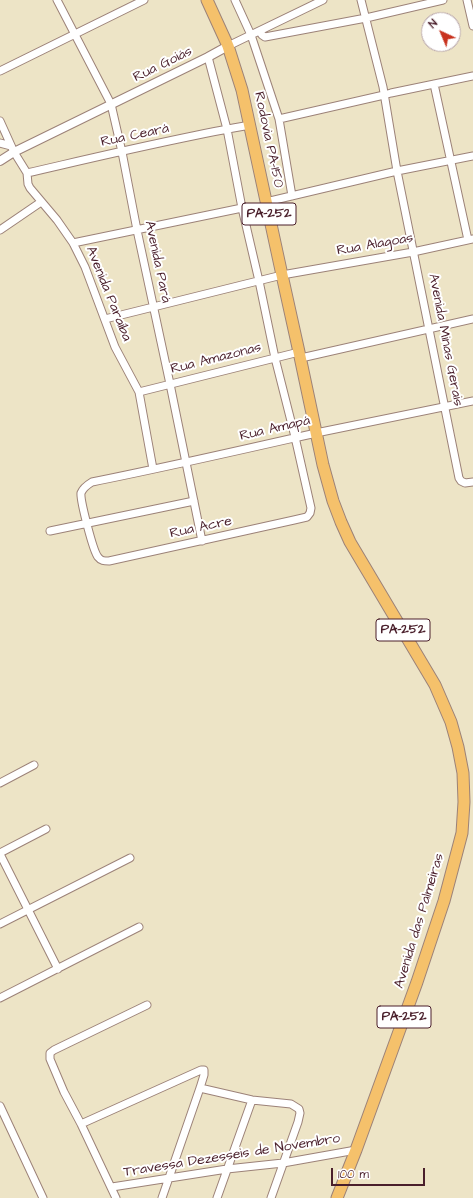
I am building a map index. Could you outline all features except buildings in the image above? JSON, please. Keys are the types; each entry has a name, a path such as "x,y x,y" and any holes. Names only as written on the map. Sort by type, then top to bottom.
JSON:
{"highway":[{"name":"Rodovia PA-150","path":"207,0 228,46 242,90 316,433"},
{"name":"Avenida das Palmeiras","path":"316,433 327,479 340,522 350,542 435,685 451,722 463,773 464,802 462,833 444,901 417,982 337,1198"}],"street":[{"name":"Avenida Pará","path":"57,0 111,104 202,541"},
{"path":"0,71 144,0"},
{"path":"236,0 251,35 279,119 292,196"},
{"name":"Rua Goiás","path":"0,161 12,149 111,104 323,0"},
{"path":"361,0 384,95 397,172"},
{"path":"259,31 265,37 366,18 443,0"},
{"path":"467,0 473,26"},
{"path":"208,57 227,129 242,208 275,358 295,437"},
{"path":"279,119 390,93 473,76"},
{"path":"434,84 470,239"},
{"name":"Avenida Paraíba","path":"0,121 12,149 27,173 28,184 57,220 73,243 85,267 115,347 139,392 153,469"},
{"name":"Rua Ceará","path":"27,173 227,129 250,126"},
{"path":"0,143 12,149"},
{"path":"266,202 473,156"},
{"name":"Avenida Minas Gerais","path":"397,172 459,478 465,483 473,482"},
{"path":"0,230 41,202"},
{"path":"73,243 242,208"},
{"name":"Rua Alagoas","path":"259,282 282,275 413,252 470,239"},
{"path":"105,319 259,282"},
{"path":"429,329 473,319"},
{"name":"Rua Amazonas","path":"139,392 275,358 300,355 429,329"},
{"name":"Rua Amapá","path":"87,524 81,493 84,488 92,482 295,437 473,401"},
{"name":"Rua Acre","path":"87,524 98,557 102,561 109,561 307,517 310,514 311,508 295,437"},
{"path":"50,531 194,501"},
{"path":"0,783 34,765"},
{"path":"46,829 0,854 58,969"},
{"path":"0,924 130,858"},
{"path":"0,998 139,927"},
{"path":"116,1198 112,1187 64,1092 50,1059 50,1053 147,1005"},
{"path":"81,1124 201,1070 204,1070 200,1088 162,1198"},
{"path":"200,1088 252,1100 291,1104 299,1108 300,1117 271,1198"},
{"path":"217,1198 252,1100"},
{"path":"0,1106 43,1198"},
{"name":"Travessa Dezesseis de Novembro","path":"112,1187 227,1169 283,1163 356,1150"}]}
